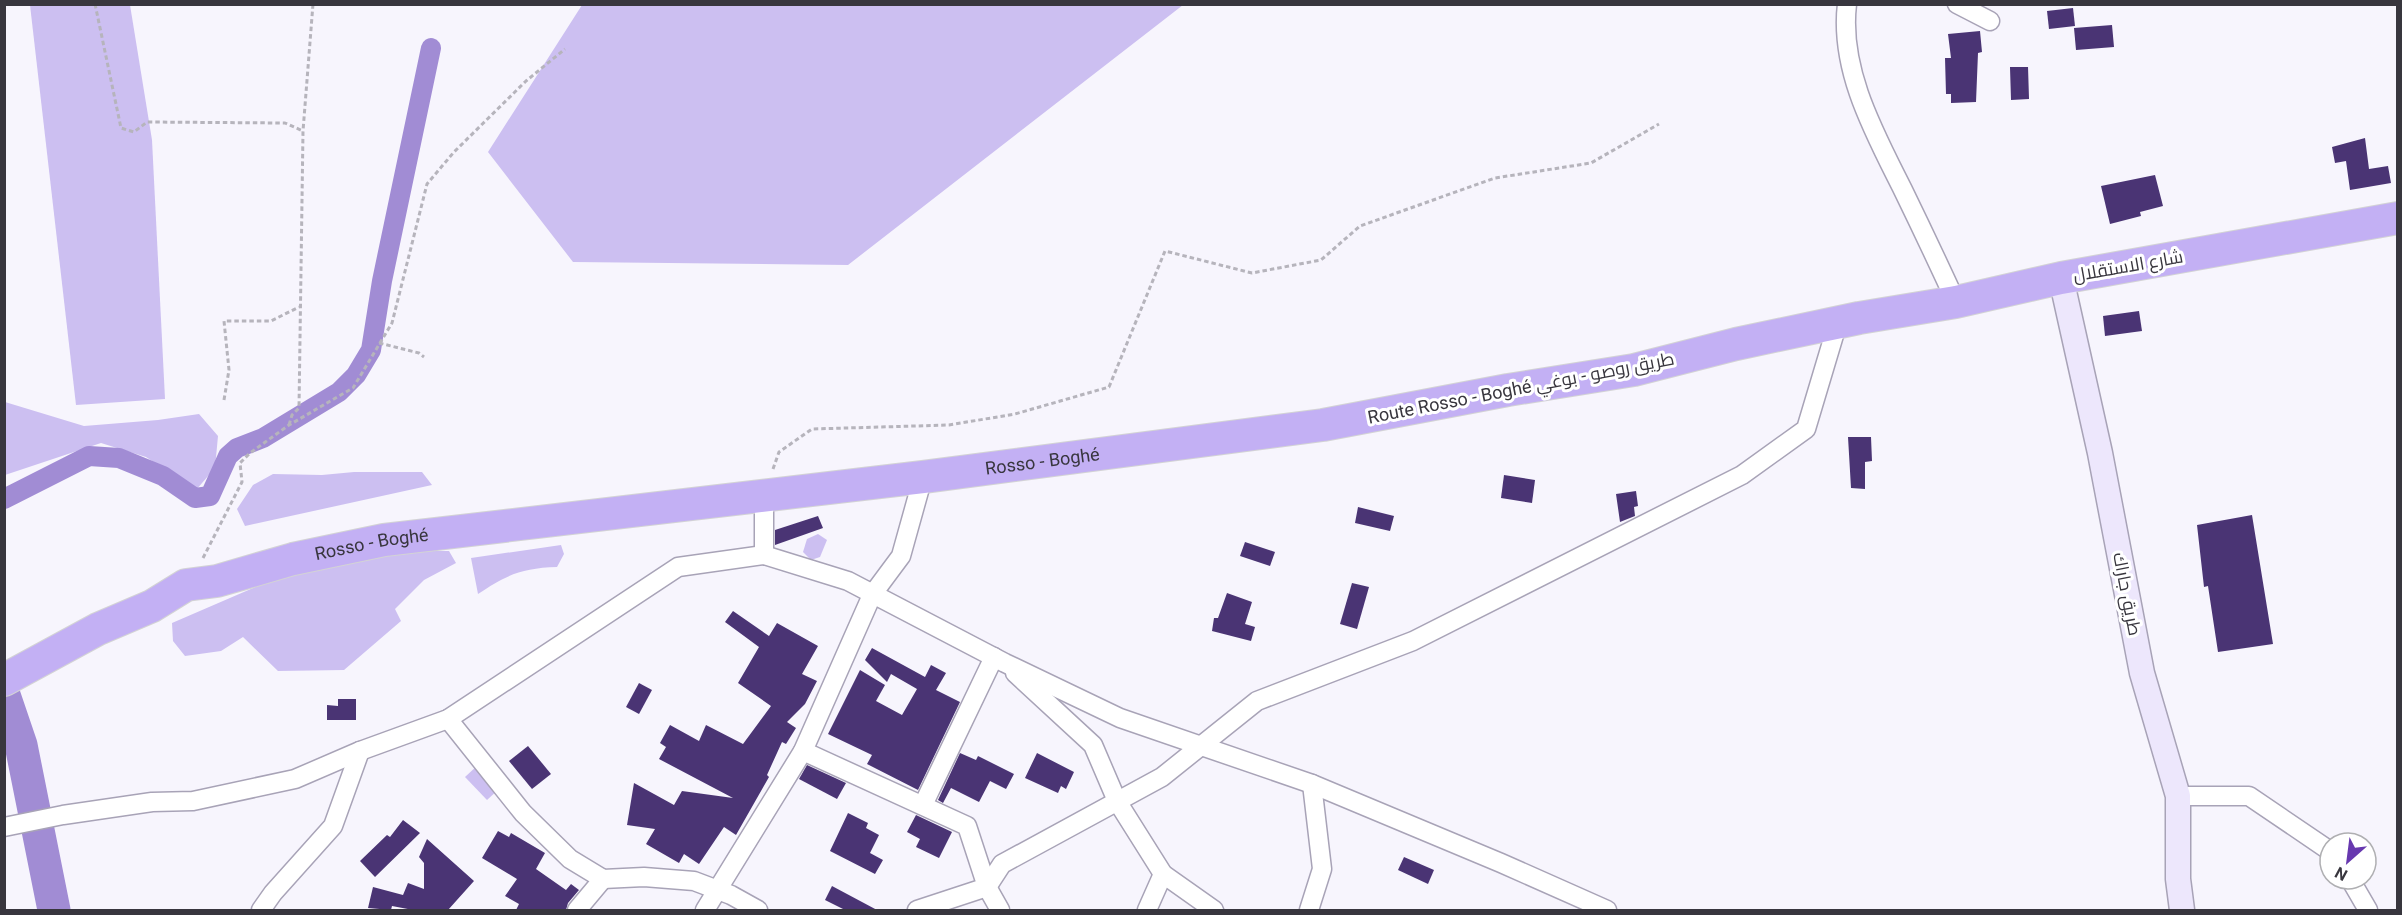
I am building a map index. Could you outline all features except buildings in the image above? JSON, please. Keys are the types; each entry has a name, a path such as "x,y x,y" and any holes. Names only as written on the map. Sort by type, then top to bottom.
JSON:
{"highway":[{"name":"شارع الاستقلال","path":"1849,320 1956,302 2061,278 2397,218"},
{"name":"Rosso - Boghé","path":"4,680 98,629 152,606 186,585 217,581 293,559 384,540 923,477 1323,425 1508,390 1634,370 1736,344 1849,320"}],"street":[{"path":"1847,4 1848,49 1863,106 1956,302"},
{"path":"1957,4 1990,21"},
{"name":"طريق جاراك","path":"2061,278 2100,453 2142,673 2178,796 2178,879 2182,910"},
{"path":"917,910 987,887 1002,864 1162,777 1257,701 1413,641 1743,476 1806,429 1849,320"},
{"path":"705,910 803,751 872,595 901,556 923,477"},
{"path":"764,496 764,555"},
{"path":"5,827 63,815 152,802 193,801 295,779 360,751 448,719 678,567 764,555 848,581 999,660 1120,718 1312,783 1607,910"},
{"path":"999,660 1093,745 1117,801 1163,874 1214,910"},
{"path":"923,805 999,660"},
{"path":"448,719 523,813 570,859 603,879 644,877 694,881 731,895 758,910"},
{"path":"261,910 273,893 333,826 360,751"},
{"path":"803,751 967,826 987,887 1000,910"},
{"path":"1309,910 1322,869 1312,783"},
{"path":"2178,796 2249,796 2318,843"},
{"path":"1147,910 1163,874"},
{"path":"577,910 603,879"},
{"path":"2357,891 2368,910"}],"path":[{"path":"95,4 121,128 134,132 147,122 285,123 303,131"},
{"path":"289,424 292,415 299,408 303,131 313,4"},
{"path":"186,585 210,547 242,482 240,464 249,453 289,424 353,388 392,323 427,184 454,152 526,81 565,49"},
{"path":"764,496 779,452 812,429 949,425 1015,414 1109,387 1165,251 1252,273 1321,260 1360,226 1495,178 1591,163 1659,124"},
{"path":"224,400 229,370 224,321 271,321 299,307"},
{"path":"379,343 419,353 424,357"}],"shaded area":[{"path":"30,5 130,5 152,140 165,399 76,405"},
{"path":"582,5 1183,5 848,265 573,262 488,152"},
{"path":"5,402 84,426 199,414 218,436 215,468 196,490 146,457 101,443 5,475"},
{"path":"354,472 422,472 432,485 245,526 237,509 253,485 273,474 322,475"},
{"path":"818,534 827,540 820,557 811,560 803,552 807,539"},
{"path":"561,545 564,554 557,567 534,569 515,574 478,594 471,558"},
{"path":"377,551 449,551 456,563 424,580 395,609 401,621 344,670 278,671 243,637 221,651 185,656 173,641 172,623 267,582"},
{"path":"478,765 500,788 487,800 465,777"}],"waterway":[{"path":"4,499 89,456 119,458 163,476 195,498 210,496 228,456 237,448 263,438 339,392 356,375 371,350 382,281 431,48"},
{"path":"4,695 21,745 54,910"}]}
